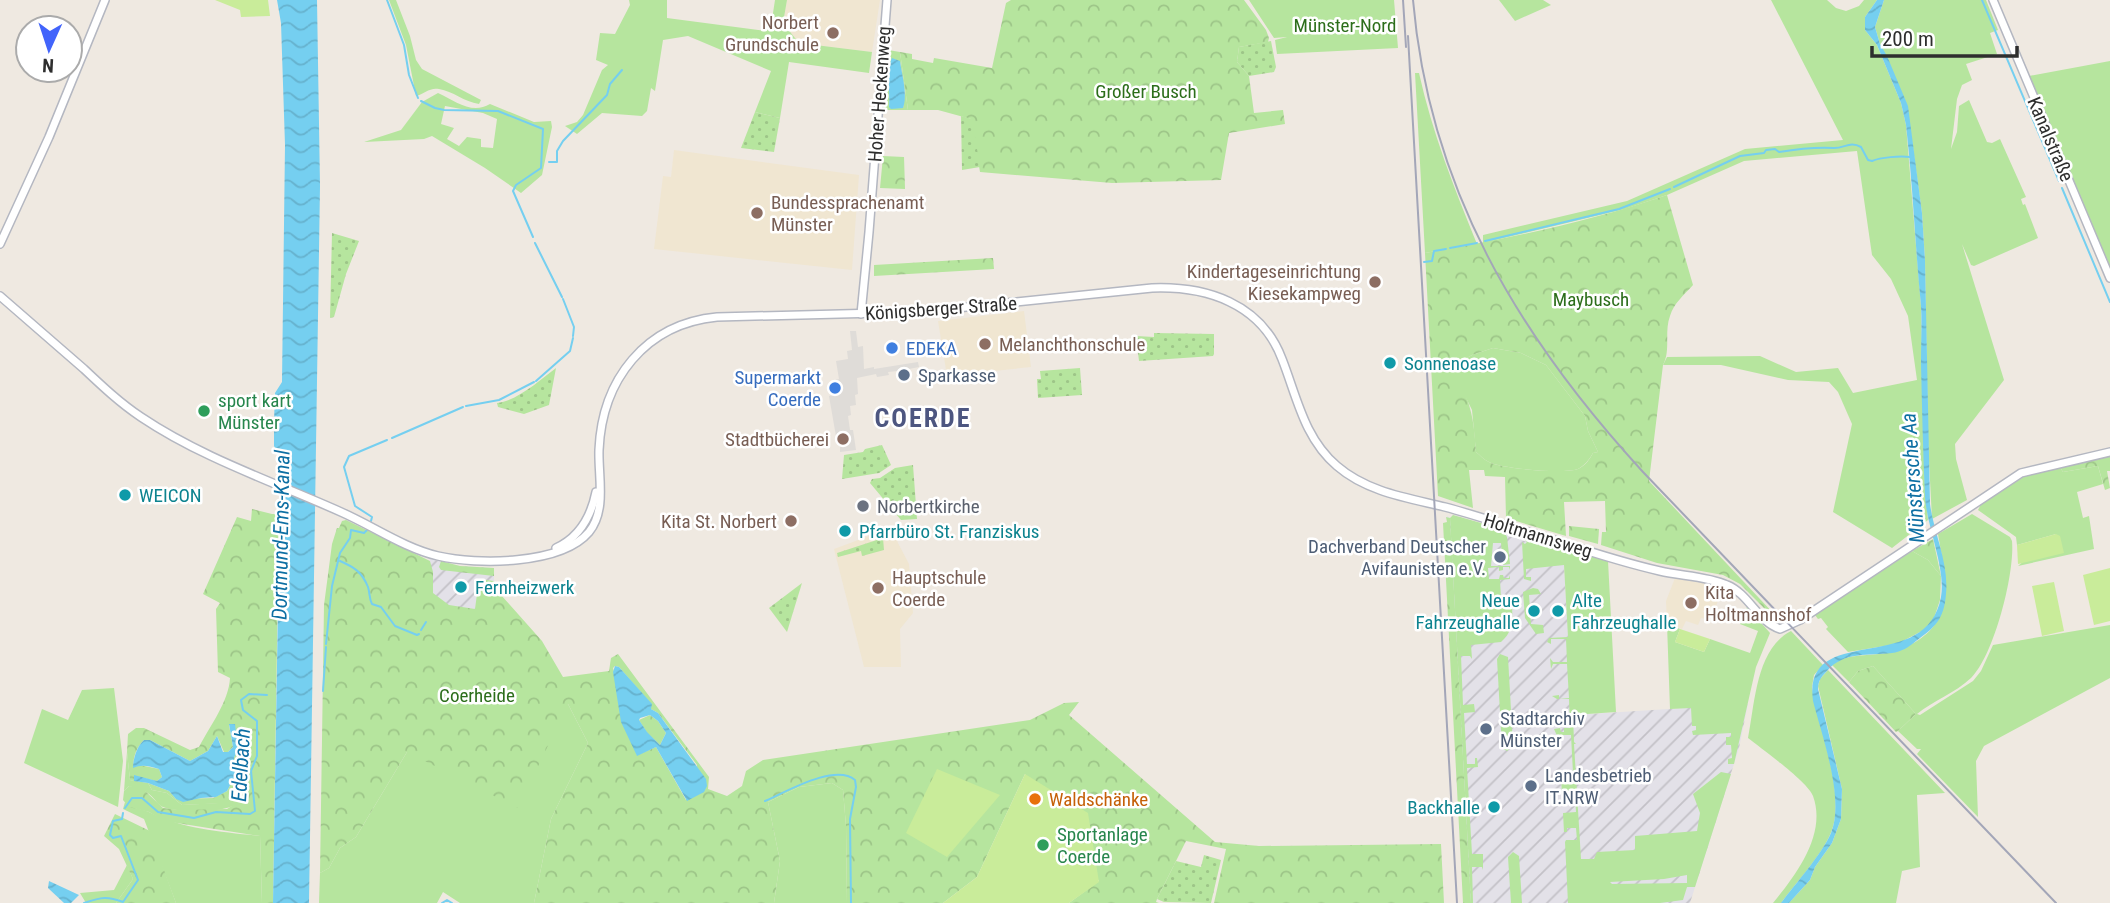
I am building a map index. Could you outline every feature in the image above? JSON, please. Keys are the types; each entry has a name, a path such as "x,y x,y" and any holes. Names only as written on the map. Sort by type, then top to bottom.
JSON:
{"street":[{"path":"0,244 49,137 105,0"},
{"name":"Hoher Heckenweg","path":"861,314 887,0"},
{"name":"Kanalstraße","path":"1993,0 2110,278"},
{"name":"Königsberger Straße","path":"0,296 141,417 183,441 438,556 494,561 543,555 570,547 591,530 599,512 601,427 609,397 630,361 658,337 687,323 712,317 918,312 1152,288 1210,293 1241,308 1270,336 1281,356 1307,429"},
{"name":"Holtmannsweg","path":"1307,429 1331,460 1361,482 1405,498 1490,520 1649,568 1726,584 1739,592 1765,620 1782,629 1800,620 2021,473 2110,452"}],"shaded area":[{"name":"Norbert Grundschule","path":"787,0 880,0 872,52 799,43 783,23"},
{"name":"Bundessprachenamt Münster","path":"674,150 859,175 852,270 654,249 663,176 671,177"},
{"name":"Melanchthonschule","path":"1024,311 1031,367 947,376 938,321"},
{"path":"850,331 856,331 858,347 863,346 864,369 918,362 919,367 909,369 910,372 888,372 889,375 877,377 876,374 857,378 856,405 850,406 851,415 848,416 856,450 840,452 829,396 837,394 835,380 839,379 836,361 848,359 847,351 852,350"},
{"path":"1453,515 1563,548 1573,715 1748,704 1739,748 1690,903 1468,903 1447,516 1450,518"},
{"name":"Hauptschule Coerde","path":"893,527 909,564 913,613 900,629 901,667 864,667 834,549"},
{"path":"430,559 460,566 494,568 494,581 482,580 477,612 422,605"},
{"name":"Kita Holtmannshof","path":"1675,578 1723,587 1715,609 1706,606 1703,612 1709,615 1707,619 1701,618 1698,625 1686,621 1682,629 1667,624 1666,601"}],"green space":[{"path":"215,0 268,0 270,16 241,17 240,10"},
{"path":"389,0 396,0 416,60 422,69 481,100 479,104 439,89 416,96 406,45"},
{"path":"629,0 667,0 667,18 766,31 771,26 775,0 787,0 783,23 799,43 872,52 869,73 789,62 780,118 755,112 771,71 688,36 663,40 655,91 651,88 647,111 642,116 602,113 577,134 565,126 577,122 583,115 602,70 608,65 596,60 600,33 615,34 630,5"},
{"name":"Großer Busch","path":"1011,0 1244,0 1269,38 1268,42 1239,47 1237,62 1249,76 1254,113 1283,110 1285,124 1229,133 1221,180 1112,183 980,172 971,119 938,110 908,110 900,52 912,54 912,59 933,63 934,58 992,68 1006,3"},
{"name":"Münster-Nord","path":"1249,0 1394,0 1398,48 1277,54 1275,40 1287,37 1274,38"},
{"path":"1499,0 1543,0 1551,5 1515,21"},
{"path":"1771,0 1827,0 1836,8 1846,11 1859,6 1864,0 1877,0 1865,17 1865,30 1877,45 1901,103 1906,125 1921,306 1928,520 1892,548 1833,512 1852,424 1838,392 1829,382 1788,380 1721,365 1663,365 1667,357 1760,356 1796,372 1838,368 1853,393 1917,380 1908,316 1891,279 1872,255 1857,151 1744,161 1667,195 1625,209 1483,243 1483,235 1627,201 1745,149 1843,140"},
{"path":"1884,0 1986,0 1998,30 1990,33 1997,54 1966,64 1972,80 1962,85 1957,99 1951,149 1957,132 1959,106 1969,100 1987,142 2000,139 2026,197 2021,199 2038,238 1974,266 1971,265 1962,244 2004,380 1955,444 1956,459 1967,500 1932,519 1922,213 1907,105 1875,27"},
{"path":"1271,41 1276,67 1274,72 1249,76 1237,62 1239,47"},
{"path":"888,50 900,52 908,110 884,110","holes":["900,61 905,93 903,108 889,107 888,81"]},
{"path":"2110,61 2110,268 2029,76"},
{"path":"1415,73 1419,73 1437,138 1477,244 1425,253"},
{"path":"438,93 470,107 490,104 534,122 551,121 542,175 521,193 432,136 424,139 364,142 401,130 422,102","holes":["445,106 483,113 497,119 493,148 481,147 481,139 467,137 459,146 447,139 454,128 441,124"]},
{"path":"755,112 780,118 774,152 741,148"},
{"path":"961,116 972,119 980,167 962,170"},
{"path":"883,156 904,157 905,189 880,188"},
{"name":"Maybusch","path":"1667,195 1693,285 1674,307 1668,322 1667,353 1663,365 1649,481 1775,615 1771,615 1740,584 1723,575 1657,563 1601,545 1602,532 1606,532 1605,501 1564,502 1566,536 1506,518 1505,477 1485,476 1484,470 1469,470 1473,508 1438,496 1425,253 1547,229","holes":["1493,348 1521,353 1546,365 1585,416 1588,431 1598,452 1593,453 1578,469 1547,471 1506,467 1487,461 1476,452 1470,408 1451,367 1472,355"]},
{"path":"332,233 359,241 334,317 330,318"},
{"path":"993,258 994,269 874,276 874,265"},
{"path":"1154,333 1214,334 1214,354 1139,361 1136,336 1154,337"},
{"path":"1493,348 1521,353 1546,365 1585,416 1588,431 1598,452 1593,453 1583,466 1560,471 1519,469 1496,465 1476,452 1472,410 1451,367 1472,355"},
{"path":"556,368 549,405 524,414 498,407 497,403 520,394"},
{"path":"1080,368 1082,395 1038,398 1037,379 1041,379 1040,371"},
{"path":"882,445 891,465 879,473 842,479 844,455"},
{"path":"2110,456 2110,471 2107,471 2110,488 2105,490 2098,466 2063,472 2060,467"},
{"path":"913,465 917,519 901,520 870,483 872,479 880,478 895,468"},
{"path":"2098,466 2103,484 2077,492 2083,518 2089,516 2094,549 2018,566 2056,534 2017,545 2016,537 1978,510 1981,504 2025,476 2060,467 2063,472"},
{"path":"252,509 279,514 273,903 262,903 260,836 164,821 149,812 129,807 123,800 124,791 129,786 141,787 163,808 180,810 227,809 243,799 248,738 245,736 242,743 242,780 235,796 228,803 182,805 167,793 152,790 148,783 169,791 176,799 213,798 227,791 235,776 237,741 234,724 229,725 233,747 228,752 224,752 217,736 208,751 190,761 150,740 144,740 136,753 134,767 140,765 159,769 162,777 157,781 134,776 134,781 130,780 127,752 128,734 136,728 144,728 190,750 199,747 218,713 230,678 218,672 216,609 220,603 203,594 237,517 251,521"},
{"path":"1972,514 2010,537 2012,541 2010,573 2001,613 1988,652 1971,678 1917,714 1920,715 1973,681 1981,671 1993,645 2110,625 2110,678 1984,746 1976,761 1978,817 1917,754 1921,749 1917,749 1898,731 1916,714 1873,666 1858,671 1849,682 1832,665 1849,657 1901,649 1932,629 1944,605 1945,591 1938,534"},
{"path":"1453,515 1502,529 1507,537 1510,564 1503,565 1501,543 1493,543 1491,566 1510,566 1510,570 1509,567 1503,567 1503,570 1499,571 1499,567 1488,568 1489,579 1499,579 1500,575 1509,578 1510,575 1510,579 1500,580 1501,598 1512,599 1512,623 1509,633 1501,642 1471,645 1472,659 1470,656 1461,656 1463,705 1474,704 1475,712 1464,713 1467,764 1475,764 1477,758 1478,767 1467,768 1472,854 1483,854 1483,870 1482,867 1472,867 1473,903 1450,518"},
{"path":"1446,517 1450,518 1471,903 1463,903 1443,523 1447,522"},
{"name":"Coerheide","path":"346,520 430,561 433,593 449,605 475,609 479,579 494,581 501,595 542,641 563,677 609,671 611,658 618,654 709,777 708,789 727,796 742,786 746,771 763,760 1030,720 1064,703 1079,702 1069,715 1215,842 1259,846 1441,844 1444,903 1214,903 1226,849 1186,841 1157,899 1156,902 1159,903 1069,903 1099,881 1025,774 977,877 943,903 847,903 843,790 832,783 799,787 768,802 780,861 774,903 534,903 551,819 588,743 568,704 518,808 407,752 356,837 340,848 329,868 320,873 324,605 332,544 342,521","holes":["619,667 697,765 686,800 656,747 637,755 613,668"]},
{"path":"1569,526 1599,529 1598,544 1569,536"},
{"path":"2056,534 2060,536 2064,553 2018,564 2017,545"},
{"path":"883,538 884,550 862,556 861,551 838,557 837,553"},
{"path":"1532,538 1608,561 1616,712 1573,715 1581,859 1594,859 1597,852 1635,850 1635,836 1697,831 1700,813 1693,794 1721,772 1731,774 1695,887 1687,887 1683,900 1660,903 1568,903 1565,842 1577,840 1576,828 1567,828 1567,832 1564,832 1563,813 1576,812 1575,795 1562,796 1561,774 1573,773 1571,735 1559,735 1558,738 1554,729 1560,728 1561,732 1564,732 1564,728 1570,728 1569,699 1559,699 1569,698 1567,664 1553,664 1551,669 1550,658 1553,662 1567,662 1566,639 1551,639 1551,644 1547,642 1549,638 1568,637 1564,565 1526,569 1526,577 1531,577 1531,581 1524,579 1522,542 1527,542 1524,539","holes":["1687,875 1687,883 1612,884 1610,882"]},
{"path":"1933,539 1941,576 1928,560 1912,551"},
{"path":"1912,551 1928,560 1941,576 1940,600 1933,621 1922,631 1897,644 1848,652 1826,629 1828,627 1821,618 1818,619 1815,615"},
{"path":"441,561 460,566 494,568 494,576 441,570"},
{"path":"2110,568 2110,621 2094,625 2083,575"},
{"path":"2054,582 2064,631 2042,636 2032,586"},
{"path":"802,583 787,632 769,608"},
{"path":"1538,589 1541,594 1529,595 1531,624 1543,625 1544,633 1536,634 1525,618 1523,592"},
{"path":"1747,607 1770,633 1756,667 1734,764 1728,764 1728,759 1732,758 1731,745 1726,745 1726,737 1731,737 1731,733 1693,735 1692,731 1696,730 1696,726 1692,726 1691,708 1670,709 1667,624 1680,629 1675,642 1704,652 1710,639 1750,653 1758,631 1740,624"},
{"path":"1680,629 1710,639 1704,652 1675,642"},
{"path":"1791,631 1823,665 1814,675 1812,687 1836,803 1834,821 1825,845 1781,903 1773,903 1807,853 1816,825 1816,810 1809,790 1748,738 1755,694 1764,664 1779,639"},
{"path":"1500,654 1508,657 1513,746 1507,751 1502,748 1497,659"},
{"path":"1873,666 1916,714 1896,732 1849,682 1858,671"},
{"path":"1828,670 1945,793 1917,795 1920,867 1902,871 1896,903 1789,903 1810,880 1815,867 1832,843 1841,819 1842,789 1818,686"},
{"path":"114,688 123,761 118,807 24,763 42,709 68,720 82,690"},
{"path":"568,704 588,743 551,819 534,903 460,903 443,892 437,903 319,903 320,873 329,868 340,848 356,837 407,752"},
{"path":"650,715 666,733 660,745 647,733 639,720"},
{"path":"245,736 248,737 245,792 238,803 230,807 208,811 174,810 161,806 142,790 129,786 124,791 127,752 130,780 148,783 152,790 167,793 182,805 218,803 235,796 242,780 242,743"},
{"path":"937,769 1000,795 947,857 906,833"},
{"name":"Sportanlage Coerde","path":"1025,774 1088,813 1099,882 1069,903 943,903 977,877"},
{"path":"832,783 843,790 847,903 774,903 780,861 768,802 799,787"},
{"path":"125,802 189,826 260,836 262,903 176,903 144,819 123,809"},
{"path":"115,814 150,831 176,903 116,903 133,879 119,849 104,836"},
{"path":"1513,852 1519,856 1522,903 1511,903 1508,857"},
{"path":"1204,855 1221,860 1211,903 1164,902 1157,899 1176,861 1201,867"},
{"path":"127,865 133,879 116,903 86,903 80,893 114,890"}],"water":[{"name":"Dortmund-Ems-Kanal","path":"277,0 317,0 320,186 309,903 273,903 280,486 280,457 274,446 274,421 275,393 282,382 285,145 281,23"},
{"path":"1877,0 1884,0 1875,27 1908,106 1922,213 1930,504 1945,571 1946,594 1941,617 1911,645 1895,652 1849,657 1834,665 1820,679 1818,689 1842,789 1841,819 1832,843 1815,867 1810,880 1789,903 1781,903 1821,850 1831,833 1835,819 1831,767 1813,701 1815,677 1826,662 1845,654 1891,644 1913,636 1931,621 1941,597 1939,561 1925,497 1921,306 1906,125 1901,103 1877,45 1865,30 1865,17"},
{"path":"892,58 900,61 905,92 903,108 889,107 889,70"},
{"path":"615,666 619,667 652,704 651,709 658,713 706,779 704,792 687,801 656,747 637,756 621,722 613,672","holes":["650,715 666,733 660,745 639,720"]},
{"path":"229,724 235,724 237,751 234,758 235,776 227,791 216,797 183,802 169,791 134,781 134,775 157,781 162,777 159,769 146,766 133,768 136,753 144,740 150,740 190,761 208,751 217,736 223,752 228,752 233,747"},
{"path":"49,881 79,895 71,903 64,903 48,888"}],"waterway":[{"name":"Edelbach","path":"387,0 404,45 409,75 418,98"},
{"path":"1982,0 2059,181"},
{"path":"549,162 557,162 557,151 563,141 607,95 610,84 622,70"},
{"name":"Edelbach","path":"421,101 444,110 498,111 543,129 541,168 516,185 513,191 533,237"},
{"path":"1674,187 1740,156 1764,153 1766,150 1775,149 1779,152 1854,145 1861,147 1868,160 1872,161 1910,157"},
{"path":"2062,188 2110,302"},
{"path":"1485,241 1619,209 1670,189"},
{"name":"Edelbach","path":"535,243 562,297"},
{"path":"1450,248 1477,243"},
{"path":"1424,262 1432,261 1434,251 1446,249"},
{"name":"Edelbach","path":"563,299 574,327 573,336"},
{"name":"Edelbach","path":"536,381 570,351 573,338"},
{"name":"Edelbach","path":"466,406 499,400 534,382"},
{"name":"Edelbach","path":"392,438 463,407"},
{"name":"Edelbach","path":"371,521 372,517 355,506 344,467 349,456 387,440"},
{"name":"Edelbach","path":"326,644 332,586 340,553 350,538 351,530 364,533 367,530"},
{"path":"340,561 360,574 366,582 372,604 381,607 395,626 419,634"},
{"path":"421,630 426,622"},
{"name":"Edelbach","path":"323,691 326,647"},
{"name":"Edelbach","path":"125,808 132,798 142,798 158,812 194,818 216,812 250,814 255,811 251,771 257,756 257,721 243,710 241,700 249,694 267,695"},
{"path":"765,801 823,777 846,776 855,780 850,819 851,903"},
{"name":"Edelbach","path":"84,903 104,898 123,902 138,880 121,836 113,838 110,835 113,821 122,819 123,813"},
{"path":"442,903 447,900 452,903"}],"railway":[{"path":"1403,0 1406,47"},
{"path":"1413,0 1422,68 1438,134 1460,196 1487,255 1520,312 1557,367 1643,472 2056,903"},
{"path":"1408,36 1457,903"}],"place":[{"name":"Norbert Grundschule","path":"833,33"},
{"name":"Bundessprachenamt Münster","path":"757,213"},
{"name":"Kindertageseinrichtung Kiesekampweg","path":"1375,282"},
{"name":"Melanchthonschule","path":"985,344"},
{"name":"EDEKA","path":"892,348"},
{"name":"Sonnenoase","path":"1390,363"},
{"name":"Sparkasse","path":"904,375"},
{"name":"Supermarkt Coerde","path":"835,388"},
{"name":"sport kart Münster","path":"204,411"},
{"name":"Stadtbücherei","path":"843,439"},
{"name":"WEICON","path":"125,495"},
{"name":"Norbertkirche","path":"863,506"},
{"name":"Kita St. Norbert","path":"791,521"},
{"name":"Pfarrbüro St. Franziskus","path":"845,531"},
{"name":"Dachverband Deutscher Avifaunisten e.V.","path":"1500,557"},
{"name":"Fernheizwerk","path":"461,587"},
{"name":"Hauptschule Coerde","path":"878,588"},
{"name":"Kita Holtmannshof","path":"1691,603"},
{"name":"Neue Fahrzeughalle","path":"1534,611"},
{"name":"Alte Fahrzeughalle","path":"1558,611"},
{"name":"Stadtarchiv Münster","path":"1486,729"},
{"name":"Landesbetrieb IT.NRW","path":"1531,786"},
{"name":"Waldschänke","path":"1035,799"},
{"name":"Backhalle","path":"1494,807"},
{"name":"Sportanlage Coerde","path":"1043,845"}],"district":[{"name":"COERDE","path":"923,418"}],"water label":[{"name":"Münstersche Aa","path":"1913,478"}]}
